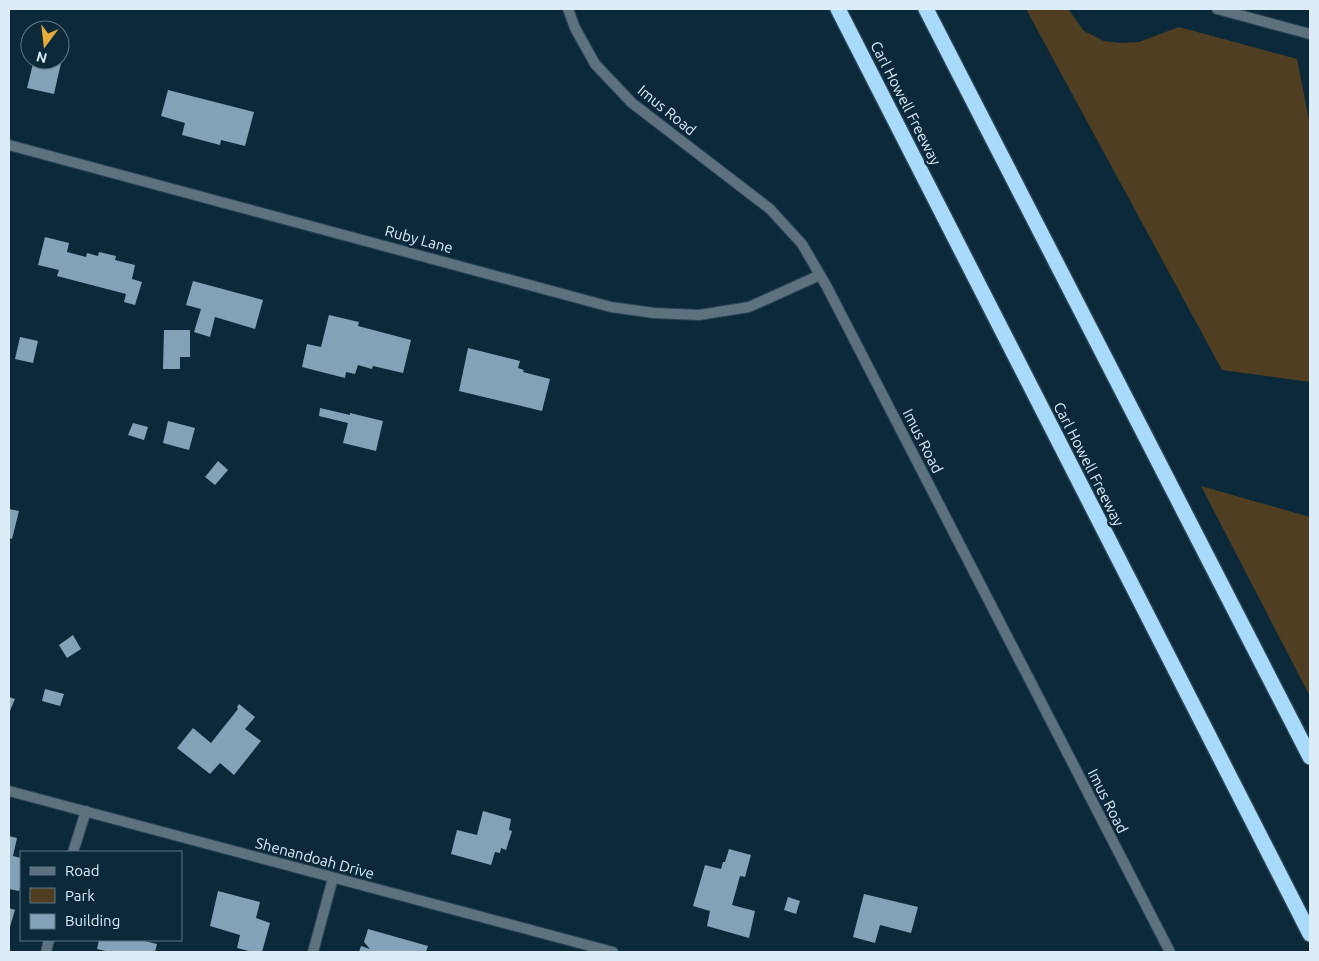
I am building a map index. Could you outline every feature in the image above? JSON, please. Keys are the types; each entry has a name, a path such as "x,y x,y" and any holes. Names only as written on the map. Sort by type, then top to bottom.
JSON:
{"highway":[{"name":"Carl Howell Freeway","path":"838,9 1310,934"},
{"path":"926,9 1310,757"}],"street":[{"name":"Imus Road","path":"568,9 575,28 595,64 626,97 770,209 802,244 820,275 1170,952"},
{"path":"1217,9 1310,34"},
{"name":"Ruby Lane","path":"9,144 610,307 654,313 699,315 749,307 820,275"},
{"name":"Shenandoah Drive","path":"9,791 333,878 577,948 614,952"},
{"path":"74,851 86,811"},
{"path":"313,952 333,878"}],"green space":[{"path":"1026,9 1068,9 1084,31 1104,41 1120,43 1139,42 1179,27 1297,59 1310,125 1310,382 1222,370"},
{"path":"1201,486 1310,517 1310,696 1302,681"}],"building":[{"path":"32,70 59,70 54,94 27,88"},
{"path":"168,90 254,112 245,146 221,140 220,145 182,135 185,123 161,116"},
{"path":"45,237 69,243 67,252 86,257 87,253 98,256 99,252 116,256 115,260 135,265 132,279 142,282 135,305 124,302 126,294 57,276 59,270 38,265"},
{"path":"193,281 263,300 255,329 215,317 210,337 194,332 201,309 186,305"},
{"path":"329,315 359,322 358,326 411,340 403,373 373,366 372,369 358,365 355,374 346,372 345,378 302,367 307,344 321,347"},
{"path":"164,330 190,330 190,357 180,357 180,369 163,369"},
{"path":"20,337 38,341 33,363 15,359"},
{"path":"468,348 520,361 518,368 524,370 523,372 550,379 542,411 459,391"},
{"path":"320,408 383,421 376,451 343,443 348,423 319,416"},
{"path":"168,421 195,428 189,450 163,443"},
{"path":"133,423 148,427 144,440 128,435"},
{"path":"218,461 228,470 215,485 205,477"},
{"path":"9,509 19,511 12,539 9,538"},
{"path":"73,635 81,649 67,658 59,645"},
{"path":"45,689 64,694 60,706 42,701"},
{"path":"9,697 15,699 9,713"},
{"path":"239,704 255,717 245,729 261,741 234,775 220,763 210,774 177,748 193,728 211,743 238,709"},
{"path":"483,811 511,819 509,830 512,831 506,850 501,848 500,853 495,852 491,865 451,854 457,830 477,835"},
{"path":"9,836 17,838 13,856 20,858 20,887 19,891 9,889"},
{"path":"729,849 751,855 745,877 740,876 732,905 755,911 749,938 707,926 710,911 693,906 705,865 721,869"},
{"path":"218,891 260,902 256,918 270,923 262,952 237,948 240,935 210,926"},
{"path":"864,894 918,907 911,933 880,925 875,943 853,937"},
{"path":"788,897 800,901 796,914 784,910"},
{"path":"9,908 15,910 9,930"},
{"path":"368,929 428,946 426,952 359,952 361,946 370,949 364,942"},
{"path":"99,941 144,941 157,944 155,952 110,952 97,949"}]}
